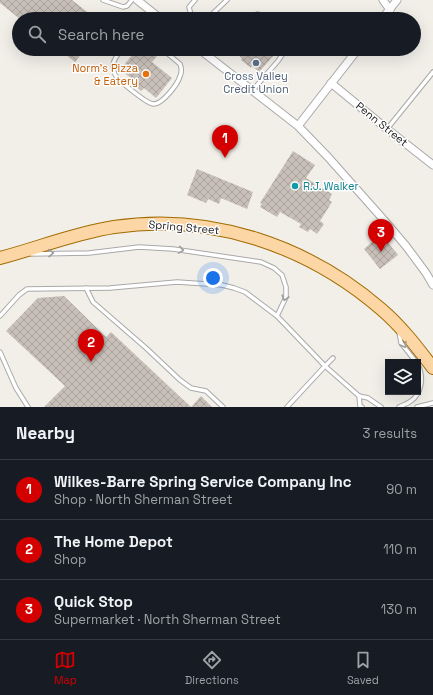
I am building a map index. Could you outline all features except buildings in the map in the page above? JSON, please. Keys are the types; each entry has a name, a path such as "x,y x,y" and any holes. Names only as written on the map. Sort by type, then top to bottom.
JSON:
{"main road":[{"name":"Spring Street","path":"0,258 82,234 114,227 144,224 175,224 201,226 235,232 267,242 298,255 332,273 381,309 398,325 433,368"}],"street":[{"path":"137,0 152,12"},
{"path":"383,0 390,10 397,0"},
{"path":"210,56 252,91 298,126 383,218 406,246 433,285"},
{"path":"298,126 352,56"},
{"name":"Penn Street","path":"331,83 433,165"}],"lane":[{"path":"103,0 114,2 123,7 132,0"},
{"path":"190,12 189,7 195,0"},
{"path":"215,12 228,0"},
{"path":"116,56 113,62 113,70 118,80 147,101 152,104 157,104 162,101 176,85 182,72 180,64 173,56"},
{"path":"252,91 281,56"},
{"path":"387,129 433,72"},
{"path":"12,254 89,253 139,247 173,249 260,262 274,268 282,275 286,287 286,297 276,316"},
{"path":"0,316 19,295 27,289 110,288 177,282 222,285 245,292 276,316 326,366 359,396 368,398 381,407"},
{"path":"86,288 93,302 180,380 191,388 206,391 223,407"},
{"path":"398,325 401,343 414,359"},
{"path":"0,352 16,388 28,407"},
{"path":"287,407 333,358"},
{"path":"421,375 421,386"},
{"path":"399,407 412,401 416,395"},
{"path":"359,396 360,406 362,407"},
{"path":"417,407 433,402"}],"place":[{"name":"Cross Valley Credit Union","path":"256,63"},
{"name":"Norm's Pizza & Eatery","path":"146,74"},
{"name":"Wilkes-Barre Spring Service Company Inc","path":"225,158"},
{"name":"R.J. Walker","path":"295,186"},
{"name":"Quick Stop","path":"381,252"},
{"name":"The Home Depot","path":"91,362"}]}
